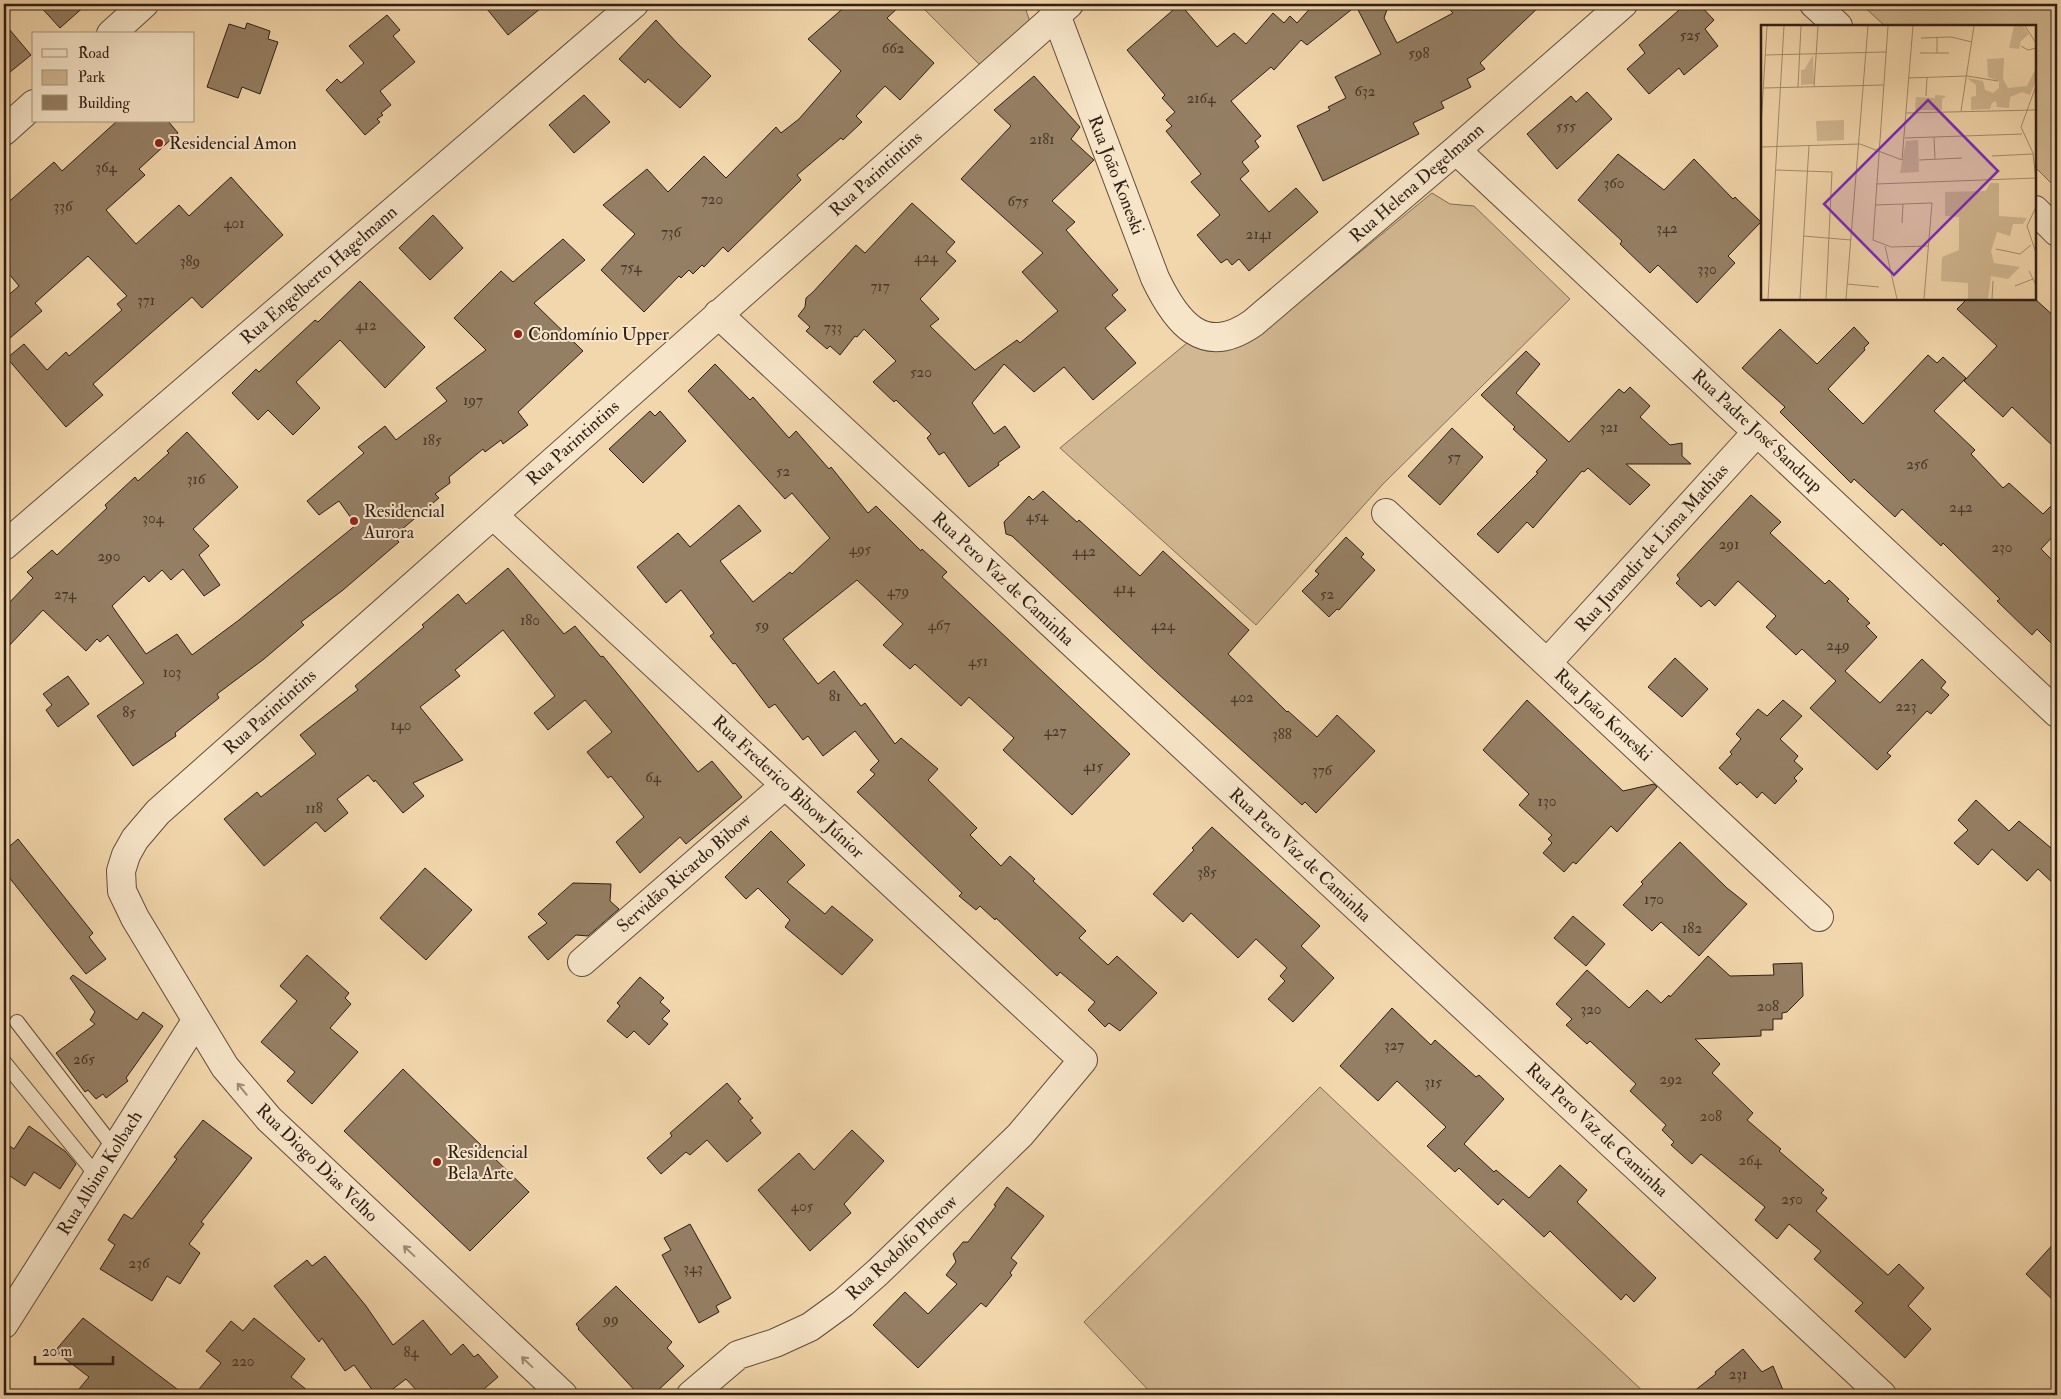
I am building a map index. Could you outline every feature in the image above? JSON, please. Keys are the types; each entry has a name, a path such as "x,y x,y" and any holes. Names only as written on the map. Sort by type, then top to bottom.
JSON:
{"street":[{"path":"113,32 144,4"},
{"name":"Rua Engelberto Hagelmann","path":"4,546 634,4"},
{"name":"Rua Helena Degelmann","path":"1199,333 1212,337 1225,337 1238,333 1253,323 1456,150 1623,4"},
{"path":"1814,4 1837,25"},
{"name":"Rua Parintintins","path":"122,891 121,871 126,855 135,839 158,812 718,314 1059,7"},
{"name":"Rua João Koneski","path":"1059,7 1155,278 1166,302 1181,320 1199,333"},
{"path":"4,131 32,106"},
{"name":"Rua Padre José Sandrup","path":"1456,150 2057,713"},
{"path":"2036,211 2057,232"},
{"name":"Rua Pero Vaz de Caminha","path":"718,314 1882,1395"},
{"name":"Rua Jurandir de Lima Mathias","path":"1547,663 1757,432"},
{"name":"Rua João Koneski","path":"1386,513 1819,917"},
{"name":"Rua Frederico Bibow Júnior","path":"493,515 1083,1060"},
{"name":"Servidão Ricardo Bibow","path":"582,962 785,785"},
{"name":"Rua Diogo Dias Velho","path":"122,891 135,918 225,1067 268,1119 563,1395"},
{"name":"Rua Albino Kolbach","path":"4,1324 196,1021"},
{"name":"Rua Rodolfo Plotow","path":"691,1395 738,1356 775,1343 810,1327 843,1303 878,1272 1020,1135 1083,1060"}],"lane":[{"path":"17,1022 115,1149"},
{"path":"4,1062 98,1177"}],"green space":[{"path":"919,4 1024,4 1031,25 982,67"},
{"path":"1861,4 2057,4 2057,189 2036,168 2036,25 1884,25"},
{"path":"1432,193 1450,204 1474,206 1570,299 1383,484 1256,625 1060,448 1187,343 1209,349 1264,331"},
{"path":"1320,1087 1647,1395 1153,1395 1084,1322"}],"building":[{"path":"38,4 87,4 60,28"},
{"path":"483,4 546,4 508,35"},
{"path":"848,4 902,4 887,18 934,63 900,100 885,86 856,116 862,122 843,140 841,138 797,175 801,180 728,252 723,247 704,267 702,265 693,274 689,270 681,278 679,276 644,312 601,270 635,234 603,205 647,169 668,192 704,156 726,178 776,127 781,133 799,119 841,71 808,39"},
{"path":"1180,4 1217,47 1234,33 1246,44 1273,13 1284,23 1290,16 1297,23 1314,4 1389,4 1384,18 1397,43 1453,13 1444,4 1542,4 1480,63 1485,69 1467,79 1471,87 1441,102 1444,108 1413,123 1419,134 1323,181 1297,126 1330,110 1328,107 1346,98 1335,77 1381,54 1356,6 1307,45 1301,40 1274,70 1271,67 1231,101 1261,136 1255,141 1259,147 1242,162 1249,171 1240,179 1269,212 1296,188 1318,212 1249,271 1239,259 1232,265 1227,259 1221,263 1197,235 1220,215 1191,182 1201,174 1166,131 1172,126 1166,120 1175,112 1162,98 1165,95 1127,50"},
{"path":"1686,4 1699,4 1714,20 1705,29 1718,46 1684,75 1679,68 1649,94 1627,69 1645,53 1639,45"},
{"path":"387,15 400,30 393,36 415,62 380,91 391,105 377,119 380,122 365,135 326,90 337,79 341,83 364,63 349,46"},
{"path":"656,20 711,76 680,108 648,79 645,83 619,59"},
{"path":"4,23 31,55 4,77"},
{"path":"247,23 270,31 268,39 278,42 260,94 242,87 238,98 207,87 229,24 245,29"},
{"path":"1034,76 1080,127 1071,139 1094,160 1052,201 1075,222 1066,230 1118,290 1112,295 1126,310 1105,328 1136,363 1093,400 1064,367 1034,392 1004,364 972,403 994,434 1005,426 1020,447 969,487 944,452 939,455 927,438 931,434 896,400 894,402 873,382 896,361 864,329 857,337 855,336 840,355 830,346 827,349 806,331 810,327 798,316 805,307 806,298 856,245 865,253 912,203 955,242 946,252 956,261 920,299 939,319 930,326 975,370 1017,340 1020,343 1058,311 1022,272 1043,253 961,179 1011,126 994,110"},
{"path":"1587,92 1612,119 1557,169 1527,134 1571,96 1576,102"},
{"path":"584,95 610,122 574,153 549,125"},
{"path":"116,122 169,122 178,133 139,169 145,175 106,210 136,244 179,205 189,216 231,177 283,235 202,308 192,297 93,384 103,395 66,427 7,358 24,344 47,370 66,352 69,356 122,310 117,304 127,296 88,256 35,303 42,311 4,343 4,299 19,286 4,268 4,206 54,162 62,171"},
{"path":"1618,154 1664,190 1694,159 1733,199 1735,197 1761,222 1728,256 1735,263 1697,303 1658,265 1650,273 1620,244 1622,241 1578,200"},
{"path":"433,215 463,248 430,280 399,248"},
{"path":"563,239 585,260 534,303 583,351 518,412 528,425 503,444 501,440 485,452 483,449 449,477 450,483 435,494 439,498 394,536 399,542 343,590 301,622 304,625 264,659 217,694 219,698 175,733 176,736 133,766 97,716 144,683 108,635 100,642 97,639 86,651 43,610 4,651 4,608 33,578 27,572 52,550 57,555 107,508 105,505 135,477 138,481 169,453 167,451 187,432 238,487 193,529 209,546 199,555 220,585 204,596 183,569 171,580 162,570 149,582 144,576 112,606 146,654 177,634 192,655 239,620 356,525 339,501 319,515 307,501 364,453 358,447 385,426 396,440 447,401 436,388 486,350 454,318 501,271 513,282"},
{"path":"360,281 425,347 385,388 340,340 296,382 320,408 293,435 268,410 258,420 232,393 256,369 259,372 315,320 318,322"},
{"path":"1966,300 2036,300 2057,319 2057,450 2012,407 2003,417 1964,381 1997,346 1957,309"},
{"path":"1854,327 1869,343 1864,348 1865,350 1828,389 1863,424 1928,355 1937,363 1943,357 1966,378 1934,411 1975,450 1971,454 2003,488 2009,483 2043,514 2057,500 2057,532 2041,549 2057,565 2057,649 2037,629 2032,635 1997,601 2000,599 1943,543 1941,546 1902,509 1895,517 1854,479 1851,483 1780,412 1785,407 1742,368 1780,329 1817,364"},
{"path":"1526,351 1540,364 1516,393 1569,442 1619,389 1624,393 1630,387 1650,406 1640,417 1670,445 1682,443 1682,456 1691,464 1626,464 1650,485 1630,505 1588,468 1584,472 1582,471 1533,528 1527,522 1498,553 1477,534 1538,473 1536,472 1547,460 1513,429 1515,427 1481,395"},
{"path":"715,364 750,400 753,397 789,438 796,431 829,469 831,467 868,513 876,506 921,551 922,549 947,572 942,577 1130,754 1072,815 1003,750 1014,738 969,697 961,706 915,664 910,669 883,645 903,624 857,580 783,639 818,684 834,671 861,706 865,703 895,744 901,738 938,769 928,780 977,828 970,835 1001,866 1010,856 1035,879 1033,881 1086,931 1079,938 1108,965 1117,956 1157,993 1120,1031 1109,1023 1105,1027 1088,1010 1095,1002 1060,972 1057,976 996,918 995,920 980,906 976,910 959,896 962,893 857,792 875,774 870,770 879,761 855,731 823,756 808,736 803,740 775,704 769,708 735,663 733,664 710,636 714,633 681,590 666,603 637,567 678,533 690,547 739,505 761,531 720,561 753,602 790,572 792,574 830,538 792,493 785,499 688,391"},
{"path":"650,411 655,416 660,411 686,441 643,483 609,449"},
{"path":"1452,428 1483,457 1440,505 1408,476"},
{"path":"1043,491 1077,522 1079,520 1140,576 1163,551 1249,630 1228,654 1287,712 1317,737 1337,715 1375,751 1316,813 1305,802 1302,805 1155,671 1012,536 1006,534 1004,522 1029,496 1033,500"},
{"path":"1751,495 1781,522 1770,533 1825,584 1829,580 1870,623 1866,626 1877,637 1845,671 1880,703 1922,659 1946,682 1941,688 1949,695 1931,714 1927,711 1887,753 1891,756 1877,770 1810,708 1836,681 1802,649 1796,655 1766,627 1776,616 1738,581 1715,606 1709,600 1701,607 1676,583 1680,579 1677,575"},
{"path":"1346,537 1364,554 1361,557 1375,570 1339,610 1337,609 1329,617 1302,591 1319,574 1315,571"},
{"path":"508,568 564,634 575,626 601,657 603,656 698,772 712,761 742,797 686,844 680,837 640,873 616,842 644,817 611,776 608,778 587,752 612,732 585,700 548,730 534,713 555,696 503,630 455,670 460,676 420,707 463,760 413,783 424,796 403,813 375,780 374,782 368,775 337,799 348,813 325,832 316,822 264,866 224,819 257,792 261,797 316,754 300,735 358,690 355,686 424,627 422,625 458,594 466,604"},
{"path":"1675,658 1708,689 1682,717 1648,687"},
{"path":"68,676 89,704 58,727 46,710 52,705 43,694"},
{"path":"1527,700 1623,791 1654,784 1657,787 1617,832 1611,826 1576,864 1573,862 1564,872 1543,853 1552,843 1548,839 1552,835 1519,805 1529,794 1483,750"},
{"path":"1783,700 1802,716 1780,739 1798,756 1794,761 1803,769 1794,778 1797,781 1775,804 1762,792 1757,798 1740,782 1737,785 1719,768 1732,754 1730,752 1741,739 1736,734 1758,709 1767,716"},
{"path":"1976,800 2009,831 2019,821 2057,853 2057,887 2038,869 2027,881 1992,849 1978,865 1954,843 1968,830 1958,820"},
{"path":"1212,827 1320,926 1301,946 1334,978 1293,1022 1268,999 1285,981 1280,976 1287,968 1256,939 1238,958 1191,913 1183,922 1153,894 1194,850 1192,848"},
{"path":"771,831 805,865 787,882 825,914 832,906 873,940 842,975 785,927 790,920 758,888 746,899 725,877"},
{"path":"18,839 93,933 89,937 106,959 86,974 4,871 4,851"},
{"path":"1680,842 1727,888 1747,904 1699,956 1661,922 1652,931 1623,905 1643,884 1641,882"},
{"path":"425,868 472,910 426,960 380,918"},
{"path":"573,883 611,884 610,901 619,909 588,936 576,935 548,960 528,937 547,923 538,914"},
{"path":"1573,916 1605,944 1586,966 1554,938"},
{"path":"307,955 349,993 345,998 351,1004 330,1028 358,1052 312,1104 287,1081 295,1072 261,1042 297,1001 280,986"},
{"path":"1708,956 1730,976 1774,975 1773,964 1802,963 1803,996 1787,1012 1782,1013 1782,1019 1773,1019 1773,1030 1761,1030 1761,1036 1695,1039 1720,1064 1712,1073 1753,1113 1747,1120 1824,1190 1821,1193 1827,1198 1816,1211 1888,1275 1899,1264 1924,1288 1908,1306 1931,1329 1905,1358 1855,1311 1863,1303 1814,1259 1821,1251 1789,1224 1777,1239 1755,1220 1765,1207 1701,1154 1692,1164 1671,1145 1674,1142 1662,1130 1666,1125 1630,1091 1636,1084 1590,1041 1587,1044 1566,1025 1572,1019 1556,1004 1587,970 1629,1008 1647,990 1661,1003 1669,995 1670,997"},
{"path":"73,975 137,1020 143,1012 163,1026 126,1078 128,1081 106,1098 103,1094 96,1099 88,1090 85,1092 56,1053 95,1024 90,1020 95,1012 70,978"},
{"path":"640,977 664,998 660,1002 670,1011 662,1019 668,1024 649,1045 634,1031 627,1038 607,1021 620,1006 617,1003"},
{"path":"1392,1008 1431,1045 1435,1040 1476,1077 1479,1075 1504,1099 1464,1144 1494,1172 1496,1170 1529,1198 1560,1165 1587,1190 1577,1202 1656,1278 1634,1302 1626,1294 1621,1300 1550,1231 1544,1237 1503,1199 1498,1205 1459,1168 1455,1172 1427,1146 1446,1127 1397,1081 1378,1101 1340,1066"},
{"name":"Residencial Bela Arte","path":"403,1069 529,1192 470,1251 344,1131"},
{"path":"727,1083 741,1099 738,1101 753,1118 750,1120 761,1133 727,1162 707,1140 690,1155 686,1152 661,1174 647,1158 672,1136 670,1133"},
{"path":"203,1120 252,1158 201,1222 204,1224 189,1244 200,1253 180,1284 167,1276 152,1301 100,1269 115,1245 108,1240 124,1214 132,1219 177,1159 174,1157"},
{"path":"29,1126 65,1151 76,1164 60,1189 34,1172 25,1186 4,1172 4,1142 14,1149"},
{"path":"852,1130 884,1161 844,1204 851,1213 810,1251 758,1190 799,1153 814,1170"},
{"path":"1007,1187 1044,1216 1011,1258 1017,1263 1010,1273 1012,1275 986,1307 981,1303 918,1368 873,1325 905,1292 928,1314 957,1284 946,1275 956,1262 953,1254 963,1242 968,1242 996,1206 994,1205"},
{"path":"690,1224 731,1298 716,1306 719,1312 699,1323 662,1255 671,1250 664,1238"},
{"path":"2057,1240 2057,1304 2026,1274"},
{"path":"325,1256 366,1306 393,1345 423,1320 451,1355 463,1344 474,1357 478,1354 498,1377 477,1395 421,1395 406,1379 385,1395 376,1395 354,1365 345,1371 322,1338 319,1342 274,1286 307,1260 312,1266"},
{"path":"616,1286 672,1342 667,1348 684,1366 653,1395 639,1395 578,1329 576,1324"},
{"path":"83,1318 185,1395 74,1395 89,1377 55,1351"},
{"path":"254,1318 305,1359 291,1377 313,1395 194,1395 221,1363 206,1351 231,1321 243,1331"},
{"path":"1743,1349 1762,1372 1773,1366 1785,1395 1689,1395 1716,1374 1715,1372"}],"place":[{"name":"Residencial Amon","path":"159,143"},
{"name":"Condomínio Upper","path":"518,334"},
{"name":"Residencial Aurora","path":"354,521"},
{"name":"Residencial Bela Arte","path":"437,1162"}]}
